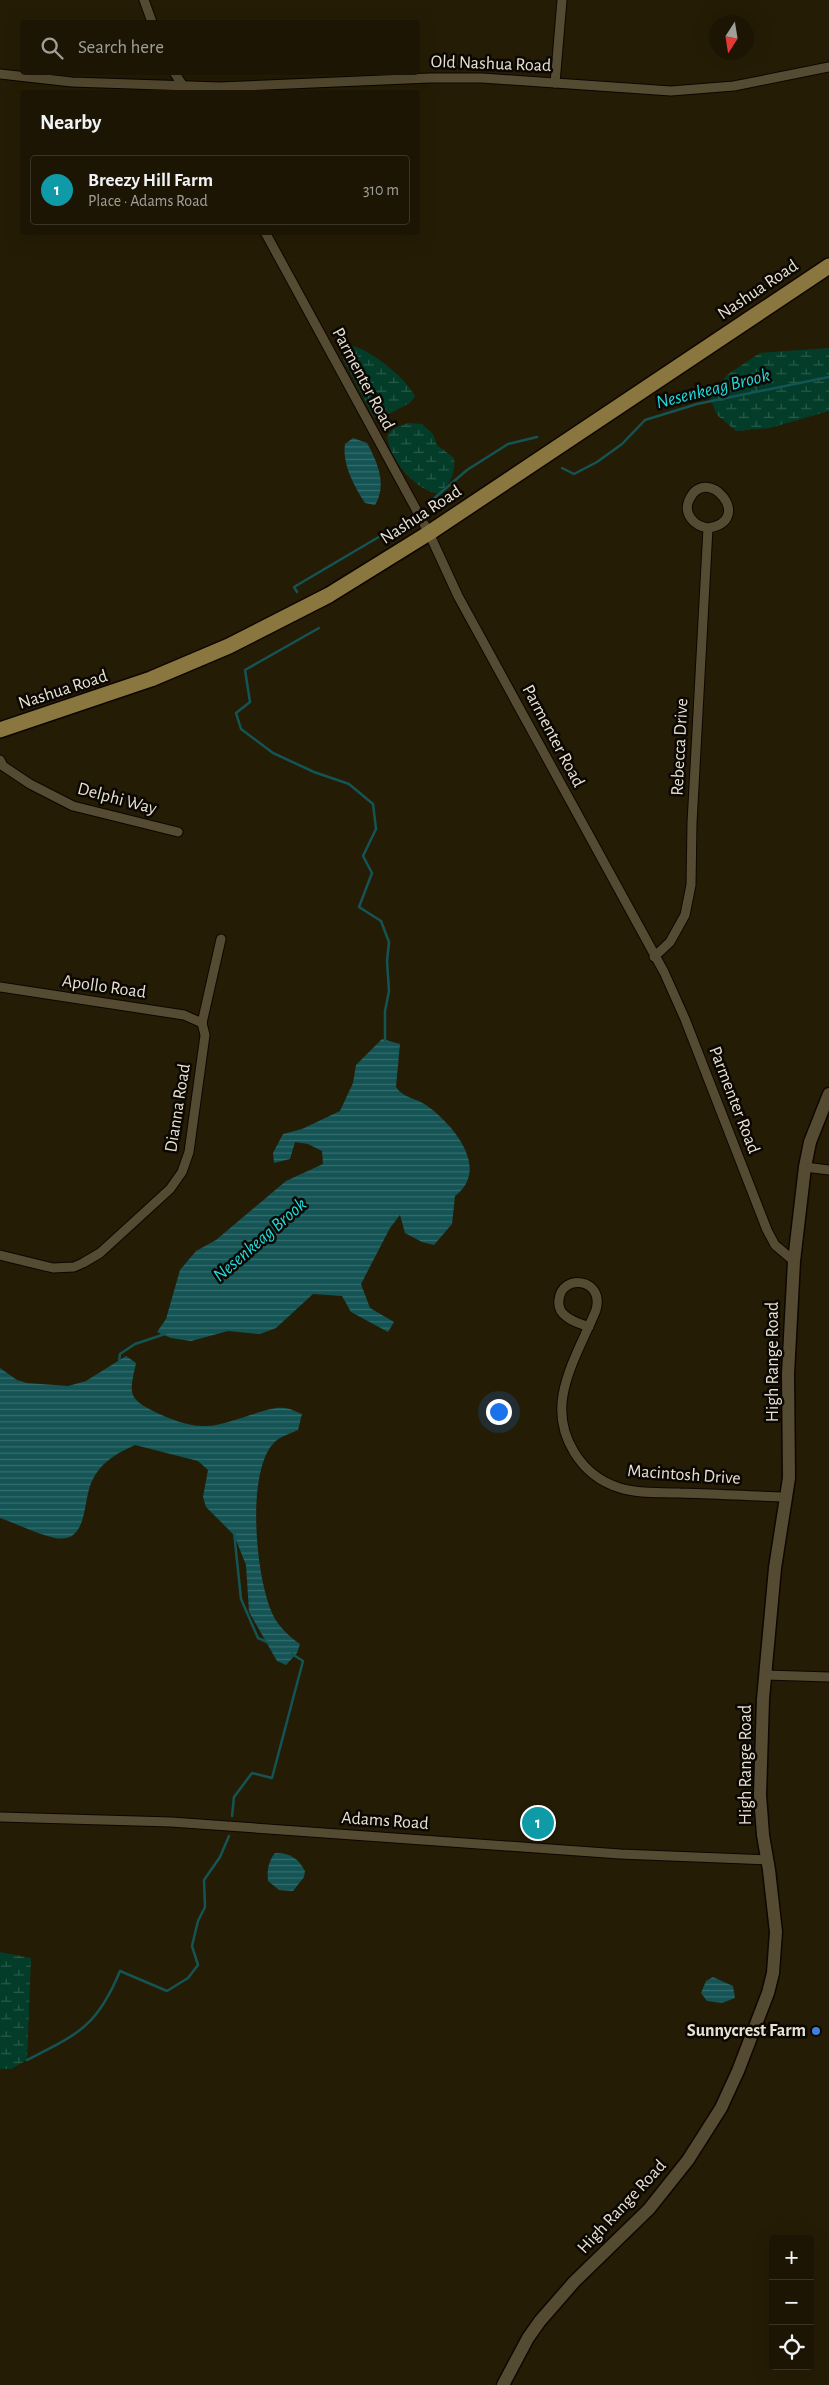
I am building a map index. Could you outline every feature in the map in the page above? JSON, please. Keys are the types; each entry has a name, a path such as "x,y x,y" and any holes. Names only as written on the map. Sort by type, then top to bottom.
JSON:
{"main road":[{"name":"Nashua Road","path":"0,730 112,694 229,646 329,595 429,533 829,266"}],"street":[{"path":"144,0 151,20"},
{"path":"556,83 562,0"},
{"name":"Old Nashua Road","path":"0,74 72,82 185,89 451,78 556,83 640,90 702,90 785,77 829,67"},
{"path":"176,75 185,89"},
{"name":"Parmenter Road","path":"267,235 429,533 458,596 654,957 685,1019 767,1230 775,1245 794,1261"},
{"path":"705,488 718,491 723,495 728,507 727,514 720,524 708,528 695,524 688,512 688,506 694,494 705,488"},
{"name":"Rebecca Drive","path":"654,957 670,942 685,916 691,885 692,814 708,528"},
{"name":"Delphi Way","path":"0,760 3,766 30,784 73,806 178,832"},
{"name":"Dianna Road","path":"0,1255 53,1268 74,1266 100,1252 170,1189 182,1172 190,1152 205,1035 202,1022 221,939"},
{"name":"Apollo Road","path":"0,987 184,1015 202,1022"},
{"name":"High Range Road","path":"503,2385 516,2358 540,2321 574,2282 649,2209 688,2160 721,2108 754,2032 773,1973 776,1932 768,1860 763,1835 760,1787 761,1733 775,1568 787,1497 790,1458 790,1329 794,1261 805,1167 810,1142 829,1094"},
{"path":"805,1167 829,1170"},
{"name":"Macintosh Drive","path":"589,1327 569,1318 560,1309 559,1296 566,1286 572,1283 585,1283 595,1291 598,1304 589,1327 567,1381 562,1407 565,1433 574,1452 586,1468 607,1483 633,1491 787,1497"},
{"path":"766,1675 829,1677"},
{"name":"Adams Road","path":"0,1817 171,1822 620,1854 768,1860"}],"green space":[{"path":"347,345 365,351 386,364 411,389 415,396 410,403 379,419 373,416 343,359 341,350"},
{"path":"829,348 829,411 770,428 736,431 717,415 710,398 727,375 760,353"},
{"path":"408,423 422,424 433,434 437,445 454,458 454,469 451,478 438,494 429,491 412,480 398,464 389,445 387,436 394,428"},
{"path":"0,1952 31,1958 27,2060 11,2069 0,2069"}],"water":[{"path":"353,438 367,443 378,466 381,482 379,497 375,505 365,503 347,467 345,444"},
{"path":"382,1039 400,1044 396,1087 406,1096 426,1105 447,1123 457,1135 469,1160 469,1173 465,1185 455,1196 452,1224 434,1245 422,1242 405,1233 400,1215 390,1228 361,1284 370,1308 394,1322 388,1332 351,1312 342,1296 313,1294 276,1328 260,1334 228,1331 191,1341 171,1338 157,1332 166,1319 180,1270 196,1251 216,1240 286,1181 323,1164 322,1151 308,1144 295,1142 290,1159 274,1163 273,1153 283,1134 302,1129 340,1111 353,1083 356,1065"},
{"path":"126,1356 136,1363 132,1381 132,1393 139,1403 161,1415 180,1422 200,1426 215,1425 276,1408 284,1408 302,1414 298,1430 274,1442 264,1460 256,1504 259,1556 262,1580 268,1601 279,1625 300,1644 297,1653 286,1665 277,1661 249,1612 246,1565 234,1535 206,1507 203,1497 208,1470 198,1461 135,1445 116,1455 105,1463 96,1474 89,1489 79,1528 74,1534 66,1538 48,1536 0,1518 0,1368 17,1380 27,1383 68,1386 86,1381"},
{"path":"275,1853 293,1857 305,1871 304,1877 293,1891 279,1890 268,1881 268,1866"},
{"path":"713,1977 733,1986 735,1998 722,2003 707,2001 701,1993 706,1981"}],"waterway":[{"name":"Nesenkeag Brook","path":"562,468 574,474 597,462 622,444 645,420 697,404 829,377"},
{"name":"Nesenkeag Brook","path":"431,501 467,470 508,444 537,437"},
{"name":"Nesenkeag Brook","path":"297,592 294,587 399,525"},
{"name":"Nesenkeag Brook","path":"319,628 245,670 250,702 236,713 241,729 273,753 314,772 349,784 373,804 376,829 363,856 372,873 359,907 381,921 389,942 387,961 389,991 385,1011 385,1041"},
{"name":"Nesenkeag Brook","path":"119,1362 120,1354 135,1344 165,1334"},
{"name":"Nesenkeag Brook","path":"234,1532 241,1599 258,1638 267,1642"},
{"name":"Nesenkeag Brook","path":"232,1816 234,1797 252,1773 272,1778 303,1661 292,1654"},
{"name":"Nesenkeag Brook","path":"27,2060 60,2043 84,2027 103,2005 120,1971 167,1991 188,1978 198,1965 192,1946 198,1921 205,1907 204,1880 220,1857 229,1836"}],"place":[{"name":"Breezy Hill Farm","path":"538,1823"},
{"name":"Sunnycrest Farm","path":"816,2031"}]}
